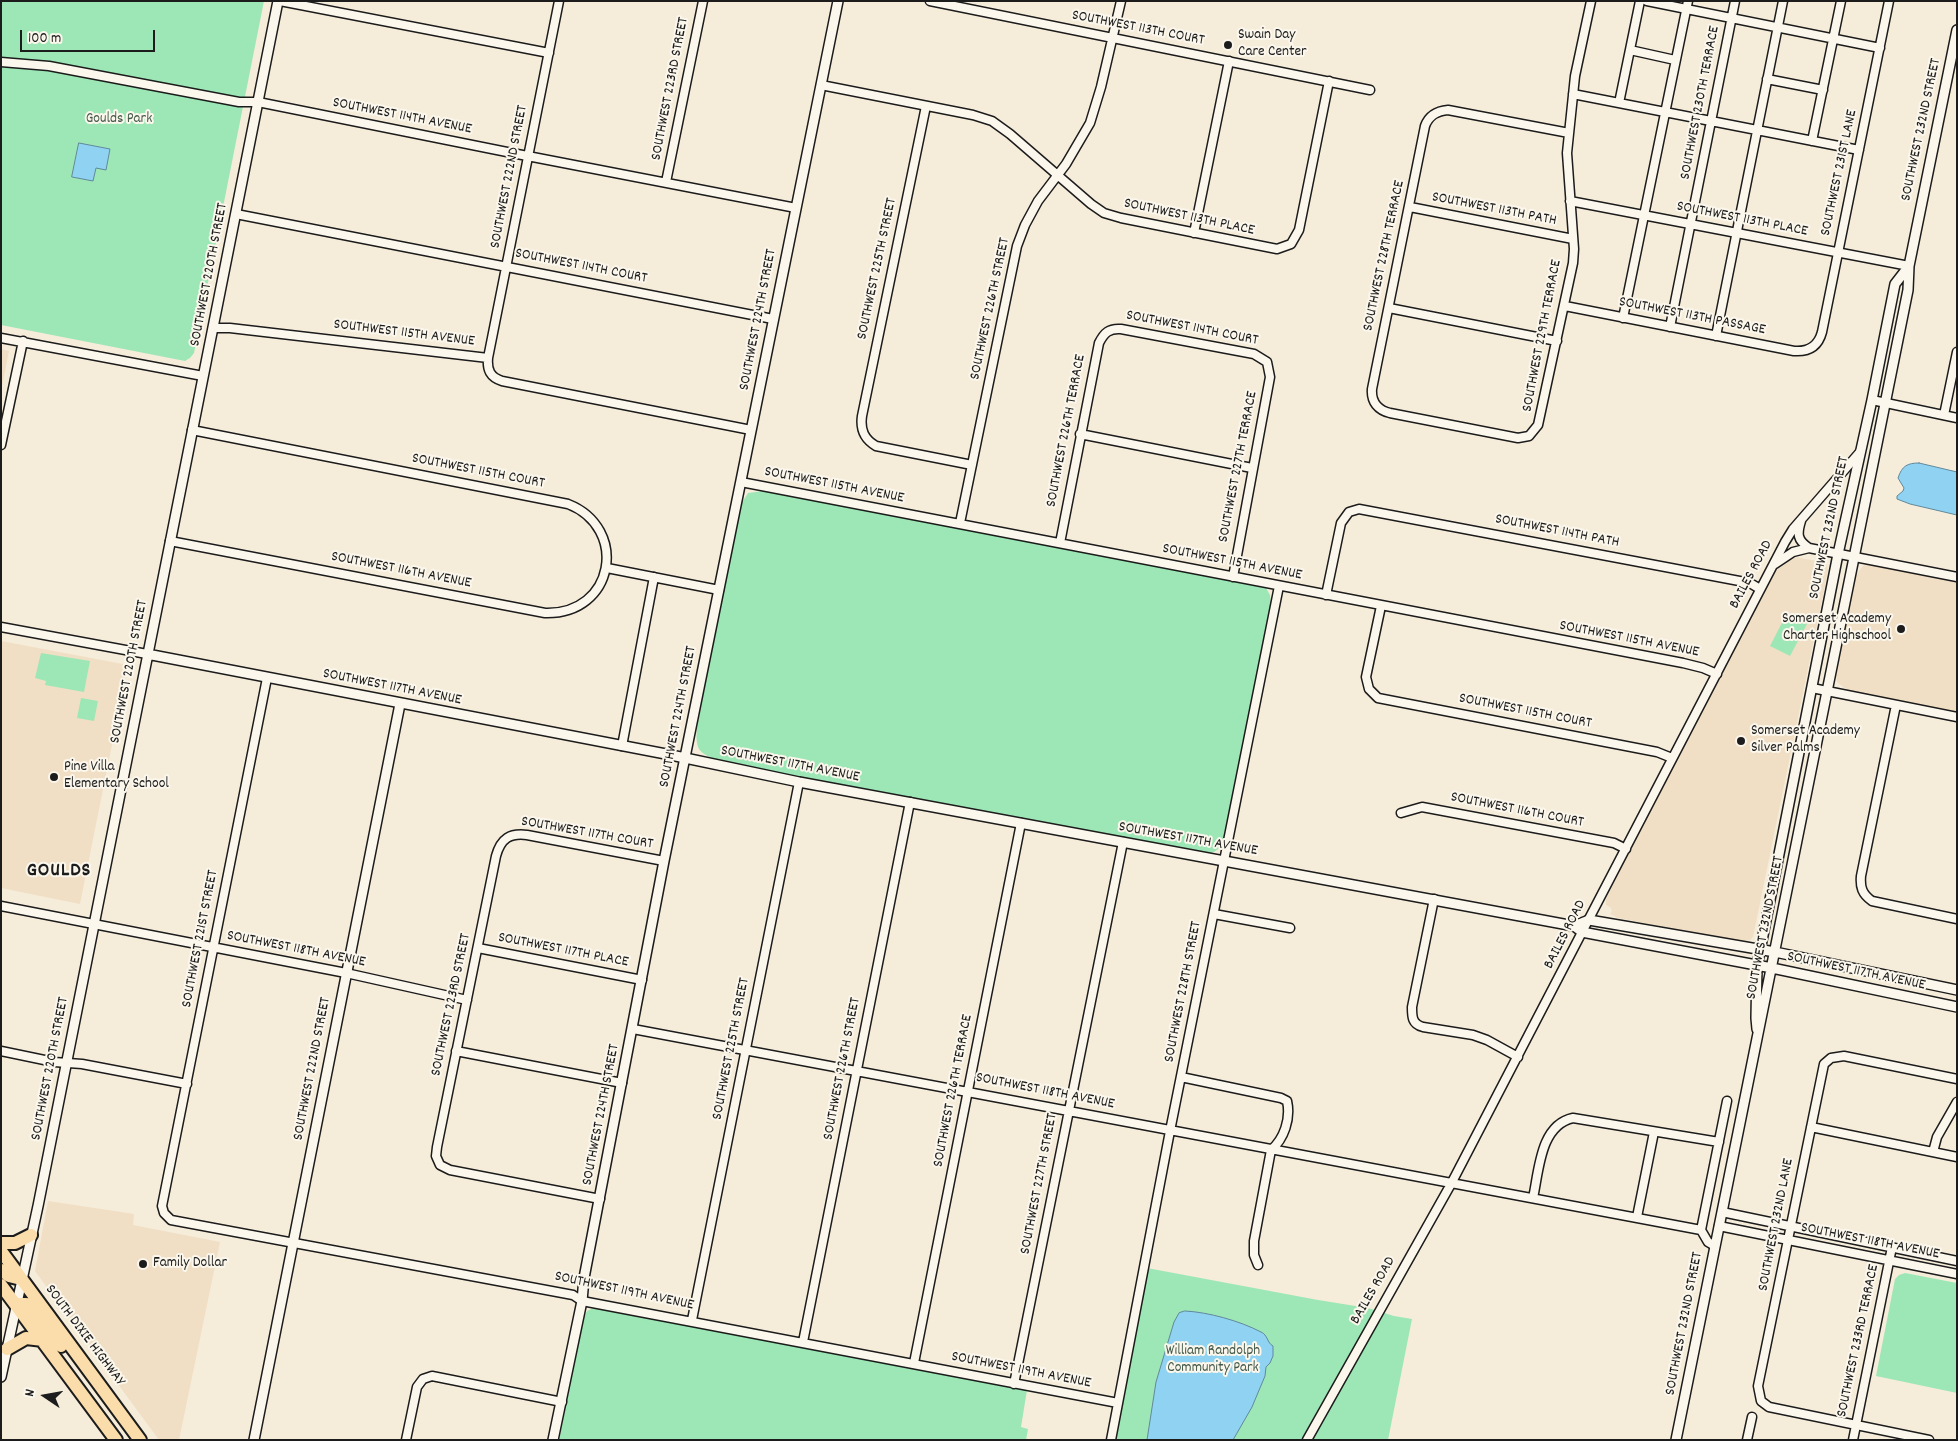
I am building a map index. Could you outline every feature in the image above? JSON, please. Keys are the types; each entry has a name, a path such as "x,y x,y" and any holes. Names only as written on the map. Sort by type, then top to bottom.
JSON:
{"highway":[{"path":"1,1243 15,1243 31,1235"},
{"name":"SOUTH DIXIE HIGHWAY","path":"1,1251 140,1440"},
{"path":"1,1270 9,1276 21,1279"},
{"path":"1,1285 116,1440"},
{"path":"16,1304 26,1304 34,1311 102,1402 122,1414"},
{"path":"7,1349 26,1338 43,1340"}],"street":[{"path":"279,1 549,53"},
{"name":"SOUTHWEST 220TH STREET","path":"1,1377 279,1"},
{"name":"SOUTHWEST 222ND STREET","path":"488,358 559,1"},
{"name":"SOUTHWEST 223RD STREET","path":"666,182 702,1"},
{"name":"SOUTHWEST 224TH STREET","path":"553,1440 582,1301 584,1278 664,861 838,1"},
{"name":"SOUTHWEST 113TH COURT","path":"930,1 1370,90"},
{"name":"SOUTHWEST 226TH STREET","path":"960,523 1017,246 1025,225 1038,201 1077,147 1092,118 1121,1"},
{"name":"SOUTHWEST 229TH TERRACE","path":"1529,436 1540,422 1573,263 1567,153 1573,94 1591,1"},
{"path":"1619,103 1640,1"},
{"path":"1648,1 1687,5 1732,18 1880,48"},
{"name":"SOUTHWEST 230TH TERRACE","path":"1670,327 1736,1"},
{"path":"1716,336 1783,1"},
{"path":"1812,141 1841,1"},
{"name":"SOUTHWEST 231ST LANE","path":"1813,347 1818,342 1822,332 1889,1"},
{"path":"1623,318 1687,5"},
{"name":"SOUTHWEST 232ND STREET","path":"1676,1440 1908,290 1909,266 1957,30"},
{"path":"1630,50 1676,60"},
{"path":"1194,233 1229,61"},
{"name":"SOUTHWEST 114TH AVENUE","path":"1,62 49,66 239,102 258,102 796,208"},
{"path":"1767,79 1823,90"},
{"name":"SOUTHWEST 113TH PLACE","path":"821,85 974,115 992,121 1010,134 1056,176 1104,213 1271,249 1288,247 1297,236 1329,81"},
{"path":"1573,94 1859,150"},
{"name":"SOUTHWEST 225TH STREET","path":"926,106 862,416 862,429 866,438 880,447 972,465"},
{"name":"SOUTHWEST 228TH TERRACE","path":"1529,436 1518,438 1390,413 1380,409 1372,399 1371,393 1425,126 1428,119 1439,112 1448,110 1569,133"},
{"name":"SOUTHWEST 113TH PLACE","path":"1570,201 1909,266"},
{"name":"SOUTHWEST 113TH PATH","path":"1410,207 1573,239"},
{"name":"SOUTHWEST 114TH COURT","path":"236,214 773,319"},
{"name":"SOUTHWEST 232ND STREET","path":"1758,1036 1756,1018 1757,966 1760,949 1838,554 1895,284 1909,266"},
{"name":"SOUTHWEST 113TH PASSAGE","path":"1565,306 1794,351 1804,351 1813,347"},
{"path":"1389,308 1557,341"},
{"name":"SOUTHWEST 115TH AVENUE","path":"213,328 230,328 488,358 490,374 502,381 752,430"},
{"name":"SOUTHWEST 114TH COURT","path":"1110,330 1121,329 1254,354 1267,362"},
{"name":"SOUTHWEST 226TH TERRACE","path":"1060,543 1098,343 1104,334 1110,330"},
{"path":"1,338 203,376"},
{"path":"1,444 23,341"},
{"path":"1944,415 1957,352"},
{"name":"SOUTHWEST 227TH TERRACE","path":"1232,577 1270,377 1267,362"},
{"path":"1872,400 1957,418"},
{"name":"SOUTHWEST 115TH COURT","path":"192,430 568,504 586,515 599,531 605,548 607,568"},
{"path":"1080,434 1252,468"},
{"name":"BAILES ROAD","path":"1307,1440 1451,1184 1785,542 1802,519 1860,452"},
{"name":"SOUTHWEST 115TH AVENUE","path":"740,482 1683,663 1701,667 1717,674"},
{"name":"SOUTHWEST 114TH PATH","path":"1326,596 1341,523 1349,512 1359,509 1750,583 1760,589"},
{"path":"1802,519 1798,536 1801,542 1809,548 1957,577"},
{"name":"SOUTHWEST 116TH AVENUE","path":"170,541 545,613 566,611 582,604 596,592 607,568"},
{"path":"1773,565 1793,552 1809,548"},
{"path":"607,568 718,590"},
{"path":"622,746 654,577"},
{"name":"SOUTHWEST 228TH STREET","path":"1111,1440 1170,1131 1280,586"},
{"name":"SOUTHWEST 115TH COURT","path":"1381,606 1366,677 1367,685 1372,694 1381,699 1660,752 1672,758"},
{"name":"SOUTHWEST 117TH AVENUE","path":"1,627 686,758 799,782 1574,926 1582,932 1772,968 1957,1007"},
{"name":"SOUTHWEST 221ST STREET","path":"162,1206 267,678"},
{"path":"1812,688 1957,717"},
{"name":"SOUTHWEST 222ND STREET","path":"254,1440 400,704"},
{"path":"1896,705 1861,876 1862,891 1872,901 1957,919"},
{"name":"SOUTHWEST 225TH STREET","path":"692,1320 799,782"},
{"name":"SOUTHWEST 226TH STREET","path":"803,1342 910,802"},
{"name":"SOUTHWEST 116TH COURT","path":"1401,813 1422,807 1614,843 1626,849"},
{"name":"SOUTHWEST 226TH TERRACE","path":"914,1363 1021,823"},
{"name":"SOUTHWEST 117TH COURT","path":"506,838 516,835 528,835 664,861"},
{"name":"SOUTHWEST 223RD STREET","path":"506,838 496,856 436,1151 440,1165 453,1171 600,1199"},
{"name":"SOUTHWEST 227TH STREET","path":"1014,1384 1122,842"},
{"path":"1434,899 1412,1007 1414,1021 1417,1025 1423,1027 1473,1035 1488,1040 1518,1057"},
{"name":"SOUTHWEST 118TH AVENUE","path":"1,906 346,973 467,1000"},
{"path":"1214,914 1290,928"},
{"path":"1574,926 1589,920"},
{"name":"SOUTHWEST 117TH AVENUE","path":"1589,920 1760,949 1957,990"},
{"name":"SOUTHWEST 117TH PLACE","path":"478,948 642,980"},
{"name":"SOUTHWEST 118TH AVENUE","path":"633,1029 1702,1230"},
{"path":"1,1051 54,1062 82,1064 187,1084"},
{"path":"456,1051 622,1083"},
{"name":"SOUTHWEST 232ND LANE","path":"1856,1425 1765,1406 1761,1401 1758,1386 1822,1068 1831,1058 1844,1056 1957,1079"},
{"path":"1181,1077 1281,1098 1287,1101 1288,1114 1281,1140 1271,1150 1255,1230 1254,1248 1258,1265"},
{"path":"1715,1246 1708,1242 1702,1230 1727,1101"},
{"path":"1933,1152 1937,1137 1957,1102"},
{"path":"1533,1198 1546,1140 1563,1120 1573,1118 1719,1142"},
{"path":"1811,1127 1957,1157"},
{"path":"1636,1217 1654,1132"},
{"name":"SOUTHWEST 119TH AVENUE","path":"162,1206 164,1213 173,1222 573,1295 582,1301 692,1320 1118,1403"},
{"name":"SOUTHWEST 118TH AVENUE","path":"1722,1212 1957,1261"},
{"name":"SOUTHWEST 118TH AVENUE","path":"1719,1226 1957,1274"},
{"name":"SOUTHWEST 233RD TERRACE","path":"1853,1440 1892,1248"},
{"path":"406,1440 417,1387 423,1379 432,1376 562,1402"},
{"path":"1747,1440 1752,1417"},
{"path":"1856,1425 1929,1440"}],"shaded area":[{"path":"1,349 9,351 1,391"},
{"name":"Somerset Academy Silver Palms","path":"1795,557 1823,562 1827,565 1828,571 1753,937 1742,942 1618,918 1610,914 1612,911 1606,905 1606,899 1634,841 1774,573 1783,563"},
{"name":"Somerset Academy Charter Highschool","path":"1869,564 1957,582 1957,713 1847,690 1837,682 1836,676 1856,575 1863,566"},
{"name":"Pine Villa Elementary School","path":"1,641 128,665 80,904 1,888"},
{"path":"48,1201 134,1214 133,1225 220,1242 179,1440 159,1440 35,1271"}],"green space":[{"name":"Goulds Park","path":"1,1 264,1 194,353 185,361 1,325"},
{"path":"764,491 1266,588 1271,602 1223,844 1213,852 1204,853 768,772 718,760 702,752 698,747 696,737 697,727 741,504 748,493"},
{"path":"1787,613 1807,624 1790,656 1770,646"},
{"path":"41,653 90,661 84,692 45,685 46,681 35,678"},
{"path":"81,698 98,701 94,721 77,718"},
{"name":"William Randolph Community Park","path":"1147,1268 1368,1308 1412,1319 1388,1440 1112,1440"},
{"path":"1905,1273 1957,1283 1957,1393 1876,1376 1895,1279"},
{"path":"595,1307 1027,1390 1021,1427 1028,1429 1026,1440 559,1440 584,1317 587,1311"}],"water":[{"path":"79,143 110,149 106,170 96,168 93,181 72,177"},
{"path":"1919,463 1957,472 1957,515 1897,499 1897,496 1904,488 1898,478 1901,471 1908,465"},
{"path":"1185,1311 1214,1315 1244,1324 1263,1333 1273,1346 1273,1356 1266,1367 1265,1376 1252,1407 1233,1440 1147,1440 1156,1382 1174,1322 1179,1313"}],"place":[{"name":"Swain Day Care Center","path":"1228,45"},
{"name":"Somerset Academy Charter Highschool","path":"1901,629"},
{"name":"Somerset Academy Silver Palms","path":"1741,741"},
{"name":"Pine Villa Elementary School","path":"54,777"},
{"name":"Family Dollar","path":"143,1264"}],"district":[{"name":"GOULDS","path":"59,872"}]}
